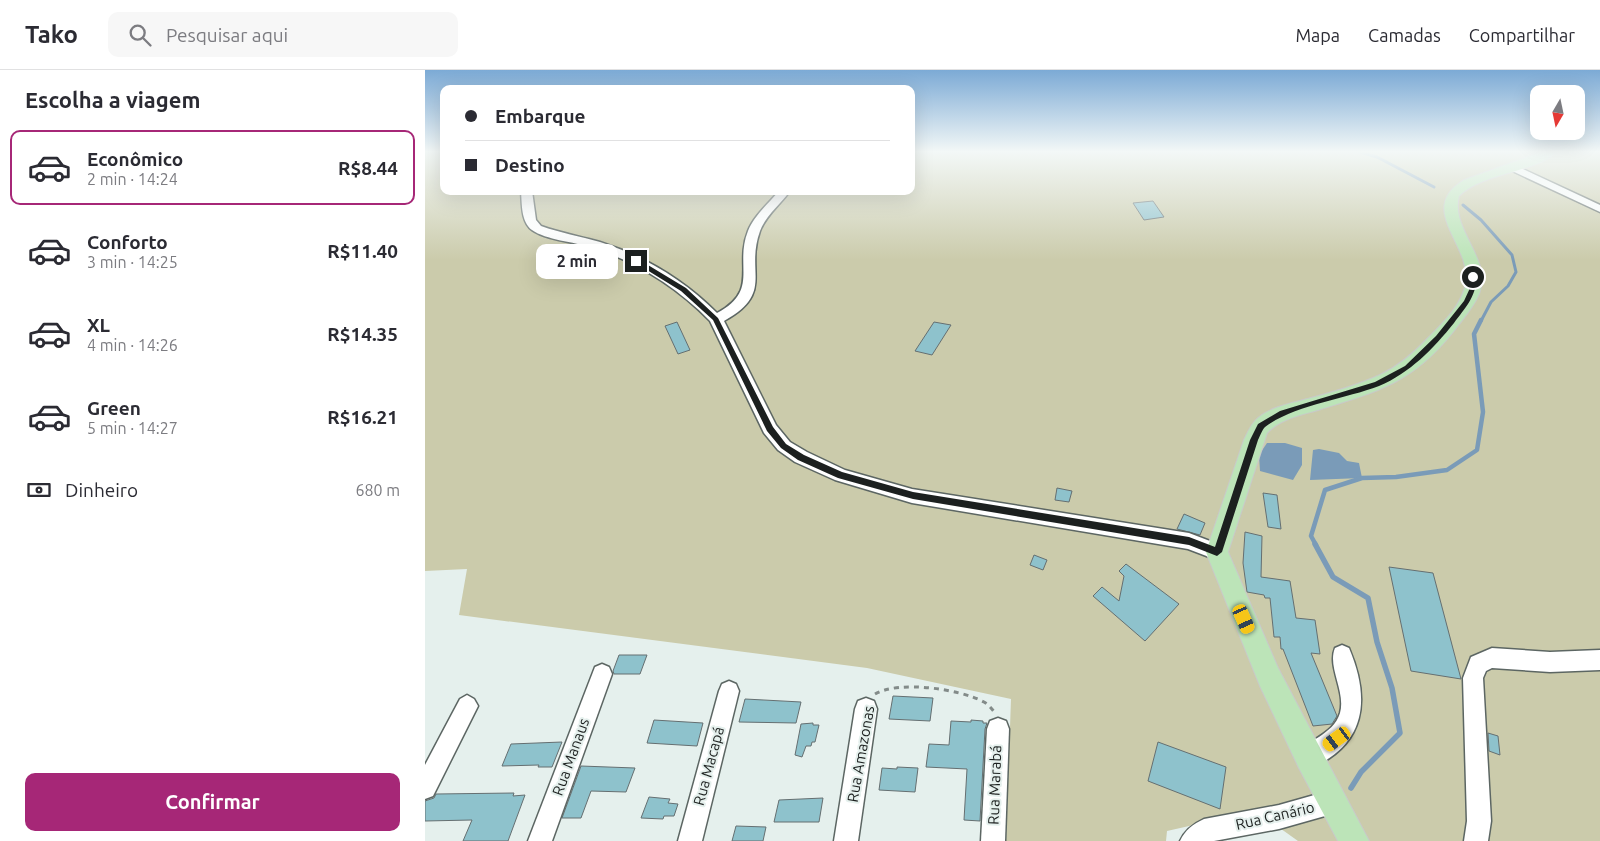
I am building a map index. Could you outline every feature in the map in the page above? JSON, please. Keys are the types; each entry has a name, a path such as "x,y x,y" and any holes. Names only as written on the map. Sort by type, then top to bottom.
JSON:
{"main road":[{"path":"1354,841 1309,758 1269,677 1217,552 1254,440 1261,426 1283,413 1377,384 1399,373 1417,358 1450,324 1467,302 1474,288 1473,270 1455,223 1451,200 1460,188"}],"street":[{"path":"1556,188 1600,209"},
{"path":"527,195 530,221 537,228 597,245 636,261 684,290 716,319 769,429 784,446 801,458 841,475 913,496 1189,541 1217,552"},
{"path":"716,319 739,305 749,291 751,248 754,232 761,218 781,195"},
{"path":"1309,758 1337,739 1350,717 1352,696 1342,654"},
{"path":"1476,841 1479,821 1473,678 1477,664 1492,658 1550,662 1600,660"},
{"name":"Rua Manaus","path":"540,841 602,674"},
{"name":"Rua Macapá","path":"690,841 729,691"},
{"path":"425,788 467,706"},
{"name":"Rua Amazonas","path":"846,841 866,709"},
{"name":"Rua Marabá","path":"993,841 997,729"},
{"name":"Rua Canário","path":"1193,841 1204,831 1279,817 1332,802"}],"path":[{"name":"Rua Amazonas","path":"866,709 878,690 896,686 920,687 985,702 994,712 997,729"}],"green space":[{"path":"425,188 440,188 440,195 915,195 915,188 1600,188 1600,841 1298,841 1260,814 1220,819 1167,831 1166,841 1006,841 1011,699 867,668 459,615 467,569 425,571"}],"water":[{"path":"1267,443 1285,443 1302,448 1302,465 1293,480 1260,471 1259,455"},
{"path":"1319,449 1339,453 1347,461 1359,463 1362,478 1310,480 1313,450"}],"building":[{"path":"1153,201 1164,217 1144,220 1133,203"},
{"path":"677,322 690,350 678,354 665,326"},
{"path":"934,322 951,325 932,355 915,351"},
{"path":"1057,488 1072,491 1069,502 1055,500"},
{"path":"1263,493 1277,495 1281,529 1268,527"},
{"path":"1184,514 1205,523 1200,535 1177,529"},
{"path":"1245,532 1262,536 1261,577 1290,581 1296,618 1315,620 1320,654 1311,653 1337,716 1332,724 1313,726 1283,649 1281,649 1280,637 1274,637 1270,598 1247,592 1243,563"},
{"path":"1034,555 1047,560 1043,570 1030,565"},
{"path":"1126,564 1179,604 1145,641 1093,596 1102,587 1119,601 1124,576 1119,571"},
{"path":"1389,567 1433,573 1461,679 1411,671"},
{"path":"619,655 647,655 640,674 614,674 613,671"},
{"path":"893,696 933,698 930,721 889,719"},
{"path":"745,699 801,702 796,723 739,722"},
{"path":"654,720 703,723 697,746 647,743"},
{"path":"971,720 987,723 985,729 980,821 964,820 967,769 926,767 929,744 949,745 951,721 971,722"},
{"path":"813,723 813,725 819,725 815,742 812,742 811,746 806,746 802,757 795,755 801,724"},
{"path":"1488,733 1498,736 1500,755 1489,751"},
{"path":"562,742 552,767 538,767 539,765 502,766 511,744"},
{"path":"1158,742 1226,767 1220,809 1148,781"},
{"path":"581,766 635,768 626,792 591,791 581,818 562,818"},
{"path":"897,767 918,768 915,792 879,790 882,768 897,769"},
{"path":"514,793 513,796 525,795 508,841 463,841 472,820 425,821 425,801 434,798 436,794"},
{"path":"649,797 670,799 668,803 678,804 674,816 664,816 663,819 641,818"},
{"path":"823,798 819,822 774,822 779,800"},
{"path":"736,826 766,827 763,841 732,841"}],"waterway":[{"path":"1463,205 1481,220 1512,255 1516,272 1508,286 1491,302 1481,321"},
{"path":"1316,545 1311,536 1325,490 1362,478 1396,477 1447,470 1477,450 1483,412 1474,334 1481,320"},
{"path":"1315,544 1333,577 1368,598 1377,642 1392,688 1400,733 1361,772 1351,788"}],"route":[{"path":"636,261 684,290 716,319 769,429 784,446 801,458 841,475 913,496 1093,527 1189,541 1217,552 1228,524 1254,440 1261,426 1283,413 1377,384 1407,368 1439,337 1467,302 1474,288 1473,277"}]}
